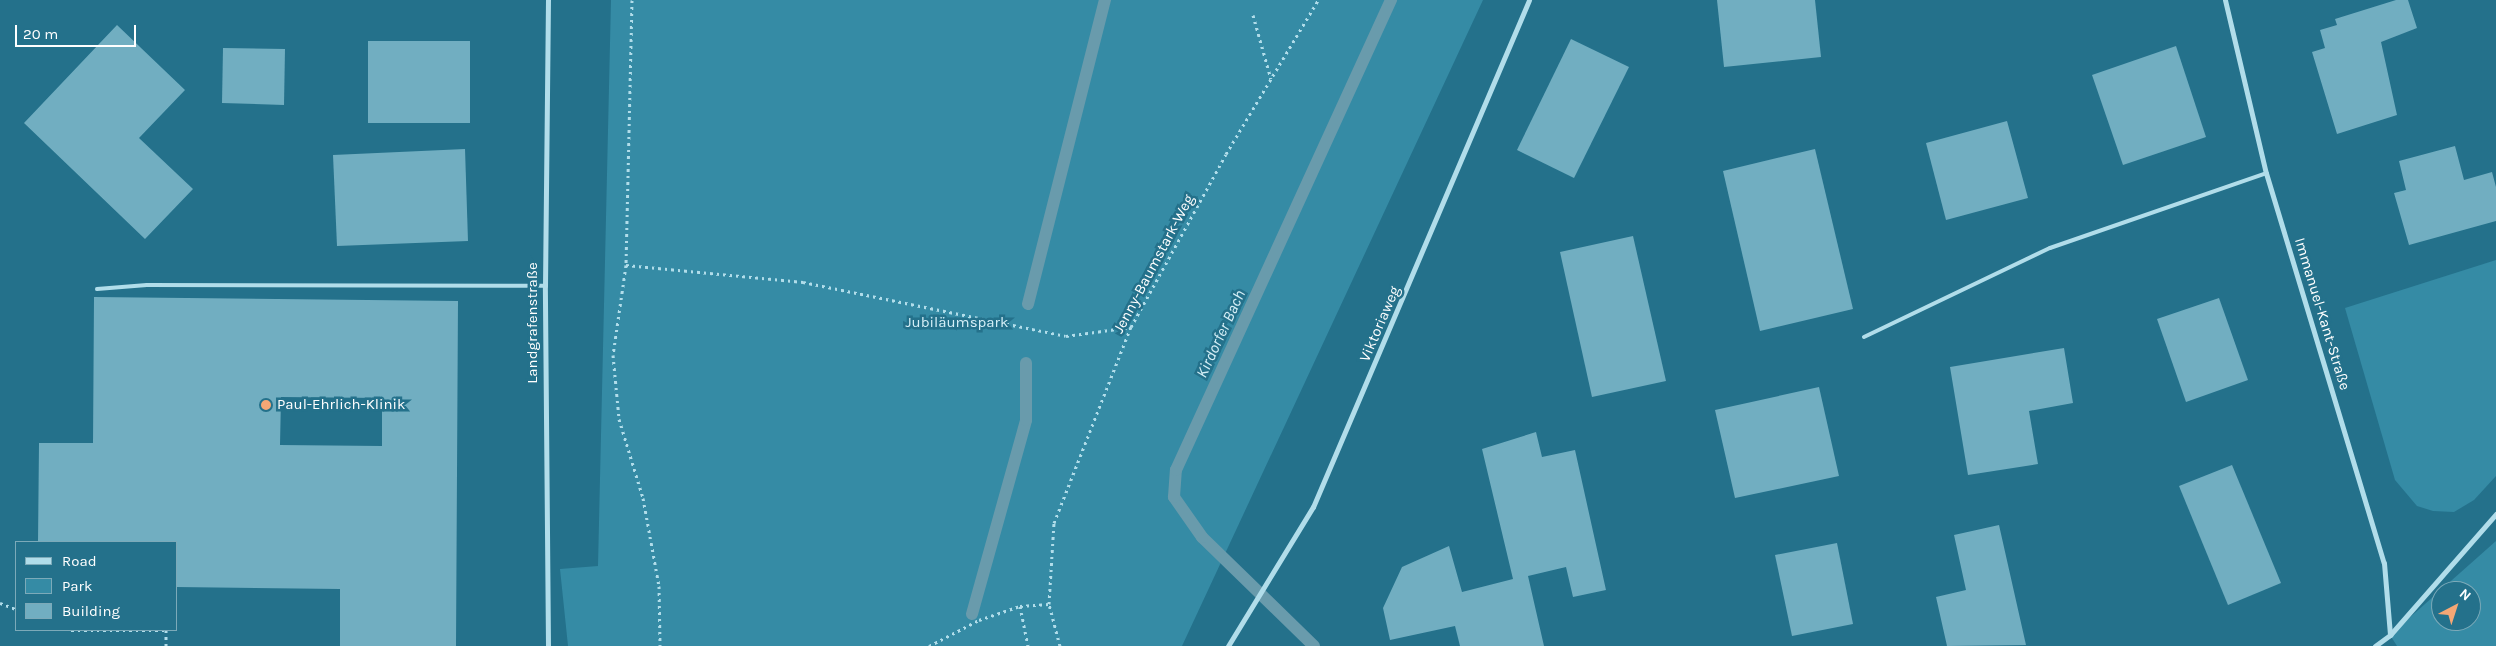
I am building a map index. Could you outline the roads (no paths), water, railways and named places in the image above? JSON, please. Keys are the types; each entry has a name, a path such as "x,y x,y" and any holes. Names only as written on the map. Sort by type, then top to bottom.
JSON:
{"street":[{"name":"Landgrafenstraße","path":"548,0 545,286 548,646"},
{"name":"Viktoriaweg","path":"1228,646 1313,507 1530,0"},
{"name":"Immanuel-Kant-Straße","path":"2225,0 2266,173 2384,562 2390,635"},
{"path":"2374,646 2390,635 2496,514"}],"lane":[{"path":"1864,338 2050,248 2266,173"},
{"path":"97,289 147,285 545,286"}],"waterway":[{"name":"Kirdorfer Bach","path":"1028,304 1105,0"},
{"name":"Kirdorfer Bach","path":"1314,646 1202,537 1174,497 1176,470 1391,0"},
{"name":"Kirdorfer Bach","path":"972,614 1026,420 1026,363"}],"place":[{"name":"Paul-Ehrlich-Klinik","path":"266,405"}],"park label":[{"name":"Jubiläumspark","path":"957,323"}]}
